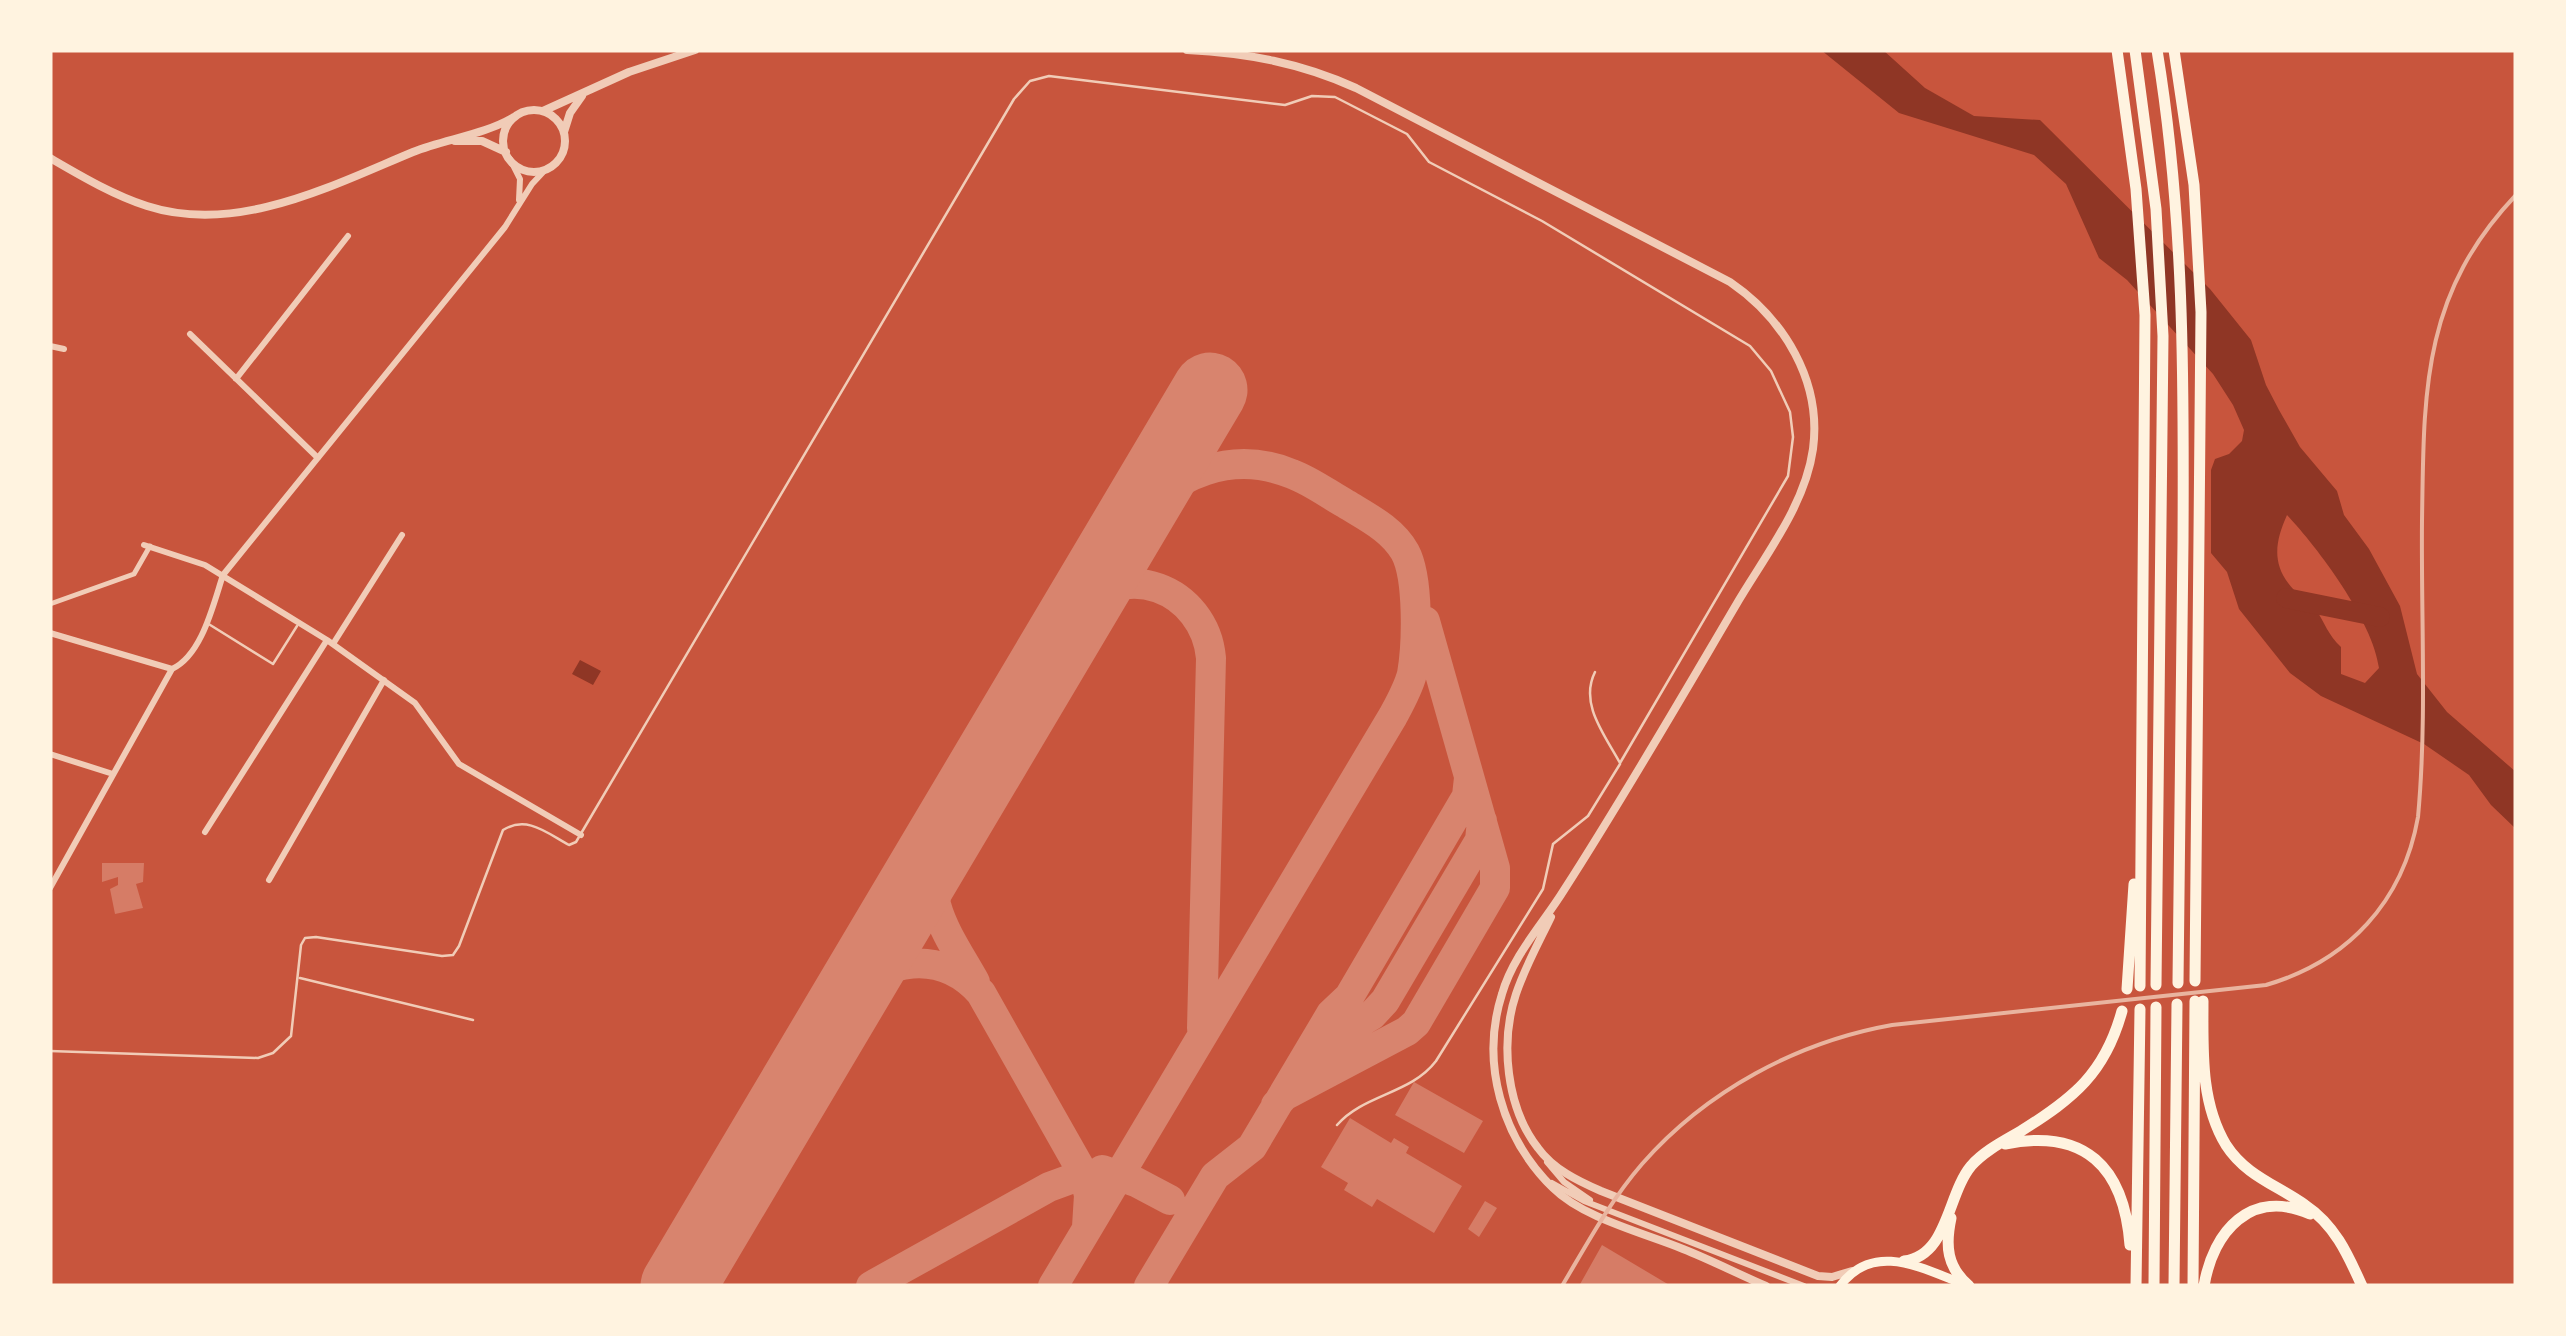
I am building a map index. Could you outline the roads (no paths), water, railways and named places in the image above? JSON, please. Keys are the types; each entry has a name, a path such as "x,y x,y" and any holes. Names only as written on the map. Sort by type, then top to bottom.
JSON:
{"highway":[{"path":"2116,50 2129,126 2142,252 2145,380 2142,760 2134,987"},
{"path":"2135,50 2150,146 2161,272 2156,984"},
{"path":"2156,50 2174,166 2183,293 2178,983"},
{"path":"2174,50 2194,185 2201,312 2199,981"},
{"path":"2193,1286 2199,1001 2206,1090 2213,1118 2226,1144 2255,1176 2307,1206 2327,1224 2341,1241 2362,1286"},
{"path":"2174,1286 2178,1004"},
{"path":"2154,1286 2156,1008"},
{"path":"2134,1286 2140,1009"},
{"path":"1904,1261 1924,1257 1935,1244 1955,1194 1973,1164 2068,1100 2091,1078 2107,1052 2122,1011"},
{"path":"1996,1146 2047,1140 2066,1143 2098,1160 2122,1194 2134,1286"},
{"path":"1955,1194 1948,1250 1954,1270 1969,1286"},
{"path":"2204,1286 2215,1246 2225,1230 2247,1214 2266,1207 2294,1208 2327,1224"}],"main road":[{"path":"1840,1286 1856,1270 1879,1260 1904,1261 1969,1286"}],"street":[{"path":"50,158 132,201 168,212 213,216 262,208 422,148 501,125 528,110 543,110 655,62 695,50"},
{"path":"1187,50 1268,58 1329,76 1730,282 1776,322 1804,374 1814,430 1801,488 1779,532 1562,894 1511,971 1502,990 1493,1032 1494,1073 1503,1105 1517,1141 1543,1177 1578,1206 1766,1286"},
{"path":"50,888 172,669 184,662 206,622 223,576 505,227 546,169 561,157 570,112 586,91"},
{"path":"543,110 556,118 564,132"},
{"path":"514,117 504,133 508,156 520,179 518,204"},
{"path":"422,148 472,140 508,156 530,172 546,169"},
{"path":"236,378 348,236"},
{"path":"190,334 318,458"},
{"path":"50,346 64,349"},
{"path":"205,832 402,535"},
{"path":"50,604 134,574 147,546 204,565 330,642 415,703 459,764 580,835"},
{"path":"50,634 172,669"},
{"path":"270,880 384,680"},
{"path":"50,754 114,774"},
{"path":"1562,894 1520,982 1507,1053 1512,1090 1537,1148 1564,1182 1604,1208"},
{"path":"1537,1148 1568,1175 1590,1186 1770,1258 1818,1276 1832,1277 1856,1270"},
{"path":"1543,1177 1571,1195 1804,1286"}],"lane":[{"path":"50,1051 258,1058 273,1053 291,1036 301,946 310,936 442,956 452,954 459,946 503,830 515,824 528,824 569,845 576,842 1014,99 1030,80 1049,76 1285,105 1312,96 1336,97 1411,136 1429,162 1722,326 1758,354 1777,381 1790,412 1793,436 1788,476 1588,816 1553,844 1543,890 1436,1061 1417,1080 1356,1106 1337,1126"},
{"path":"206,622 273,664 299,622"},
{"path":"1595,672 1588,690 1590,704 1620,763"},
{"path":"298,978 473,1020"}],"waterway":[{"path":"2286,598 2380,617"}],"railway":[{"path":"1562,1286 1620,1193 1667,1138 1724,1092 1788,1057 1892,1025 2266,985 2322,961 2367,924 2399,876 2418,817 2423,707 2424,430 2434,348 2445,308 2462,270 2485,232 2516,195"}]}
